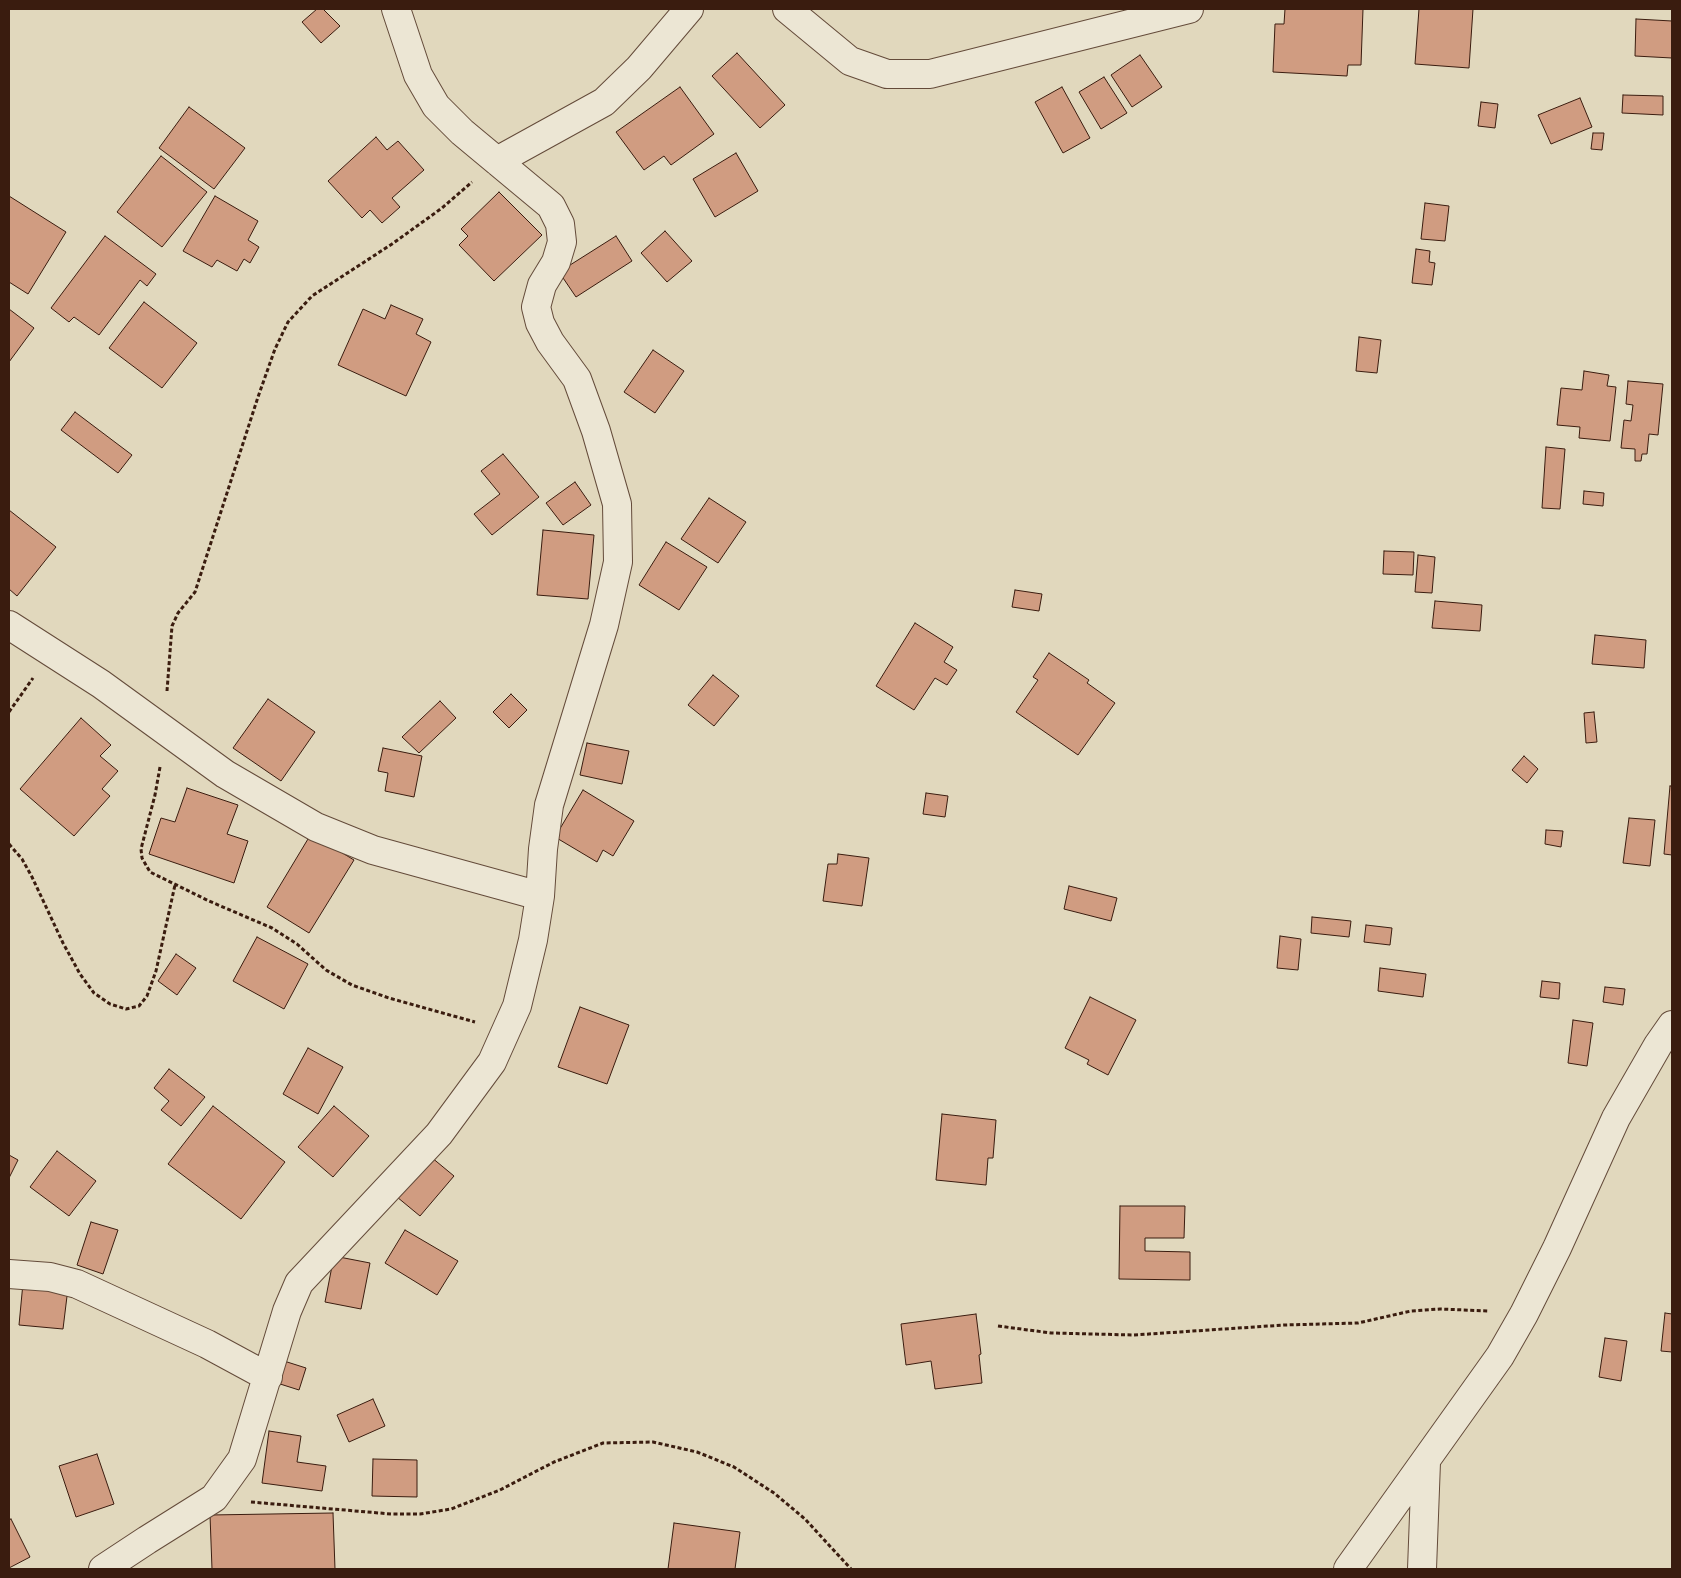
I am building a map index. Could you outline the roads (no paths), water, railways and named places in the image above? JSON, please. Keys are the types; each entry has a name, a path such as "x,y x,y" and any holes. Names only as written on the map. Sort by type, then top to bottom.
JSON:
{"street":[{"path":"103,1569 214,1498 242,1459 287,1311 299,1283 438,1134 492,1062 517,1006 533,940 540,896 543,849 549,804 604,625 618,562 617,504 596,431 577,379 550,342 540,323 536,306 542,285 556,262 562,242 560,224 551,206 462,132 436,106 418,75 396,9"},
{"path":"497,161 604,102 640,68 690,9"},
{"path":"787,9 850,61 887,74 930,74 1189,9"},
{"path":"9,625 101,684 225,774 316,827 373,850 540,896"},
{"path":"1348,1569 1500,1356 1558,1248 1616,1118 1658,1045 1672,1025"},
{"path":"9,1274 50,1277 77,1284 207,1344 268,1377"},
{"path":"1422,1569 1426,1462"}]}
